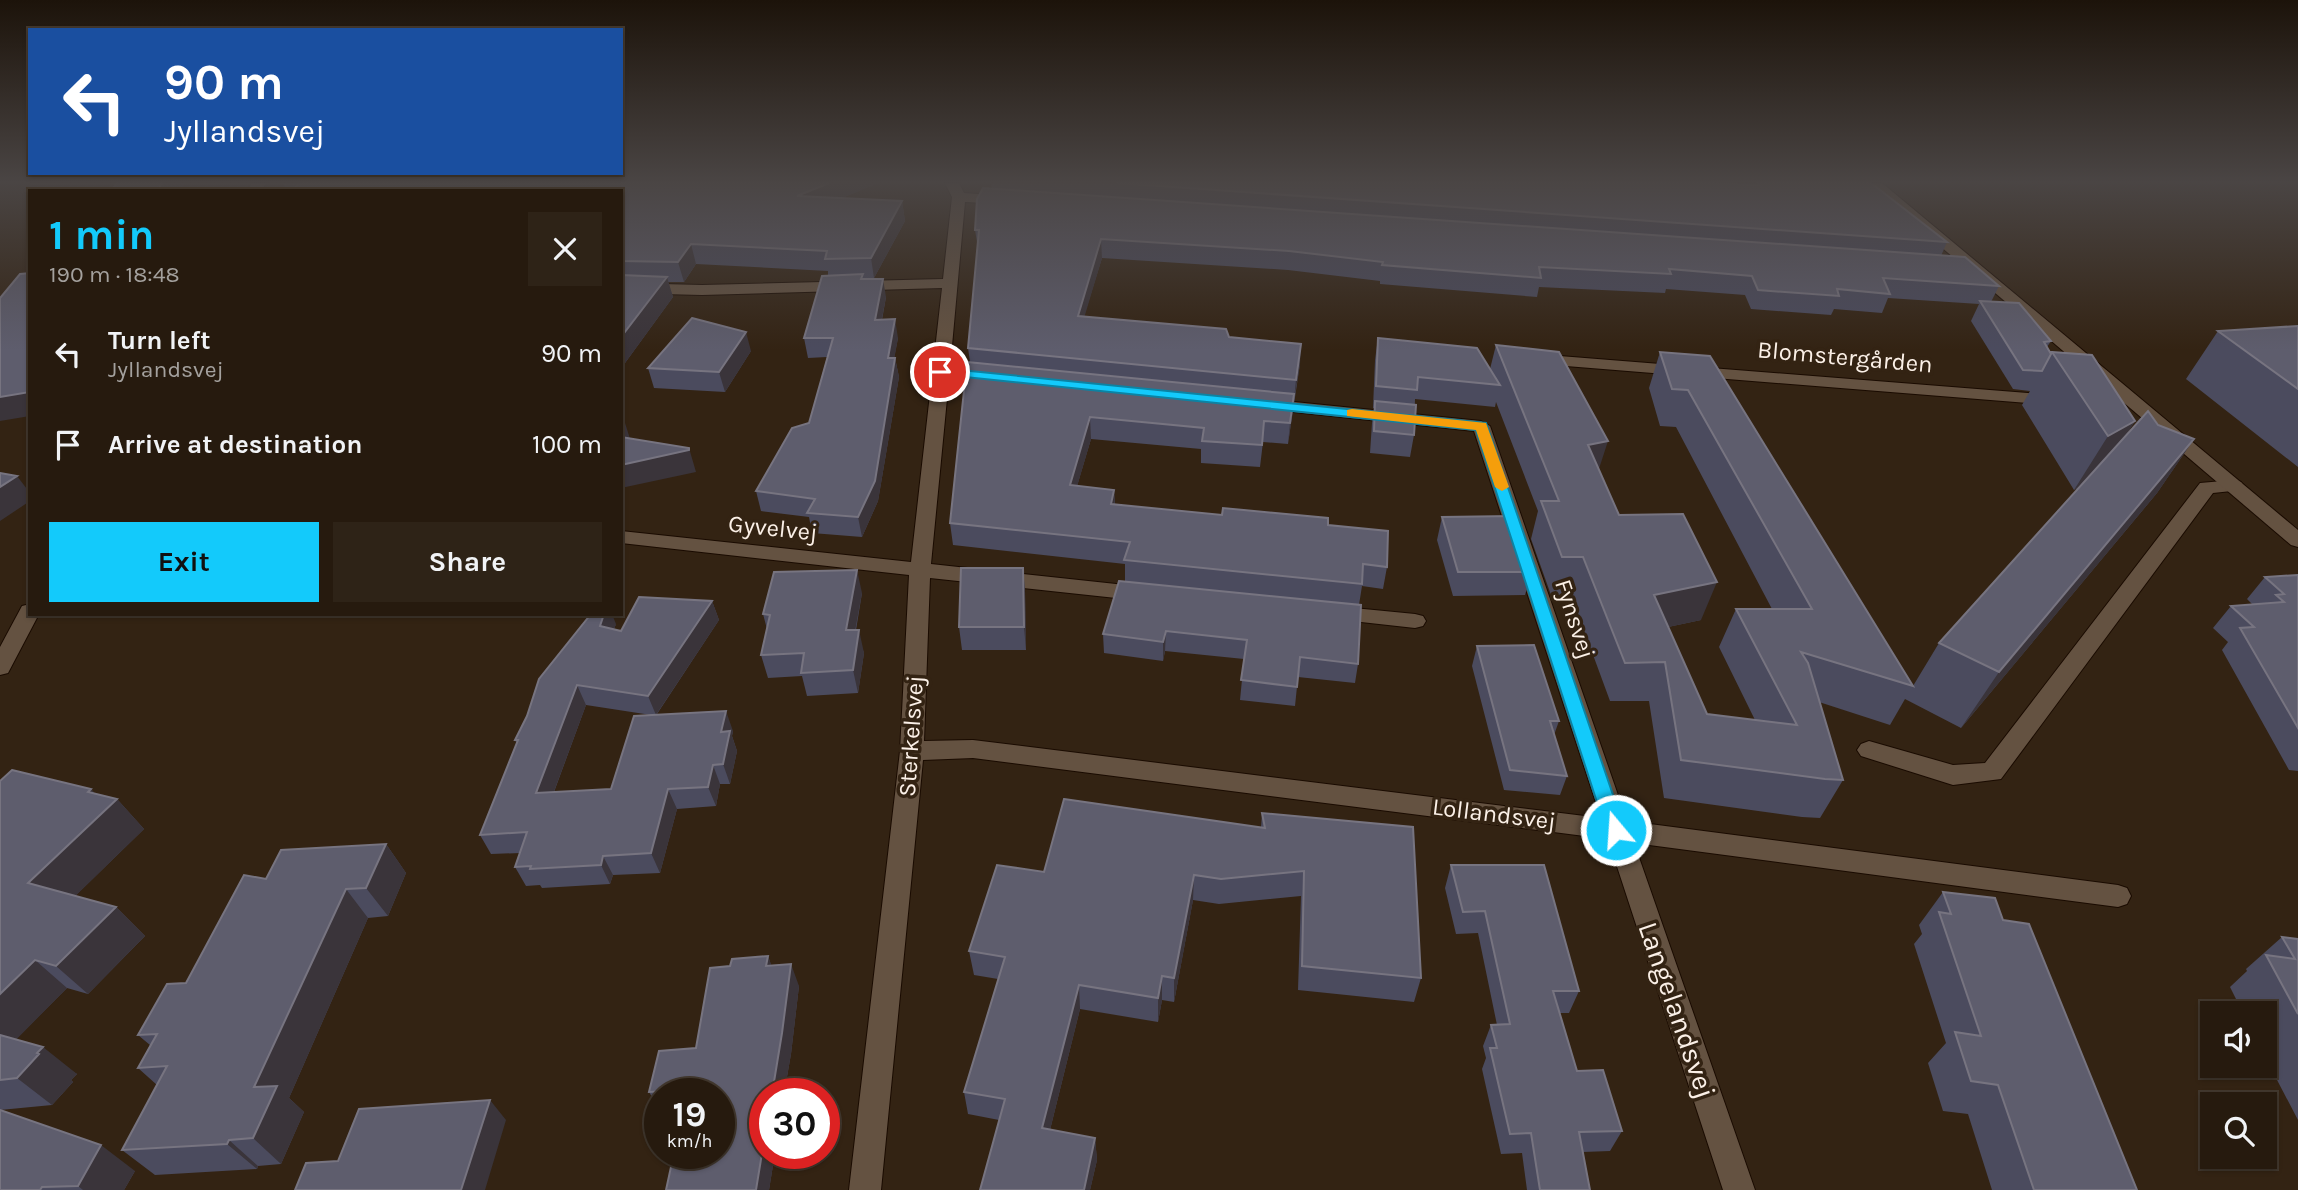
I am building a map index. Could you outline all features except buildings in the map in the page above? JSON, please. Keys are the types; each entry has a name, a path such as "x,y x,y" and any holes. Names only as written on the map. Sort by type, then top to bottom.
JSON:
{"street":[{"name":"Sterkelsvej","path":"865,1190 912,751 920,571 951,283 953,239"},
{"path":"1938,239 2298,540"},
{"path":"1947,268 1975,270"},
{"path":"623,288 702,290 951,283"},
{"name":"Blomstergården","path":"1548,360 2065,401"},
{"path":"940,372 1010,379"},
{"name":"Fynsvej","path":"1245,402 1481,426 1616,830"},
{"path":"2104,404 2139,407"},
{"path":"1868,750 1953,775 1992,772 2207,487 2234,486"},
{"name":"Gyvelvej","path":"623,537 1167,596"},
{"path":"1319,611 1415,621"},
{"path":"0,667 28,615"},
{"name":"Lollandsvej","path":"912,751 973,749 2118,896"},
{"name":"Langelandsvej","path":"1616,830 1739,1190"}],"slow traffic":[{"path":"1352,413 1481,426 1502,487"}],"route":[{"path":"940,372 1481,426 1616,830"}]}
